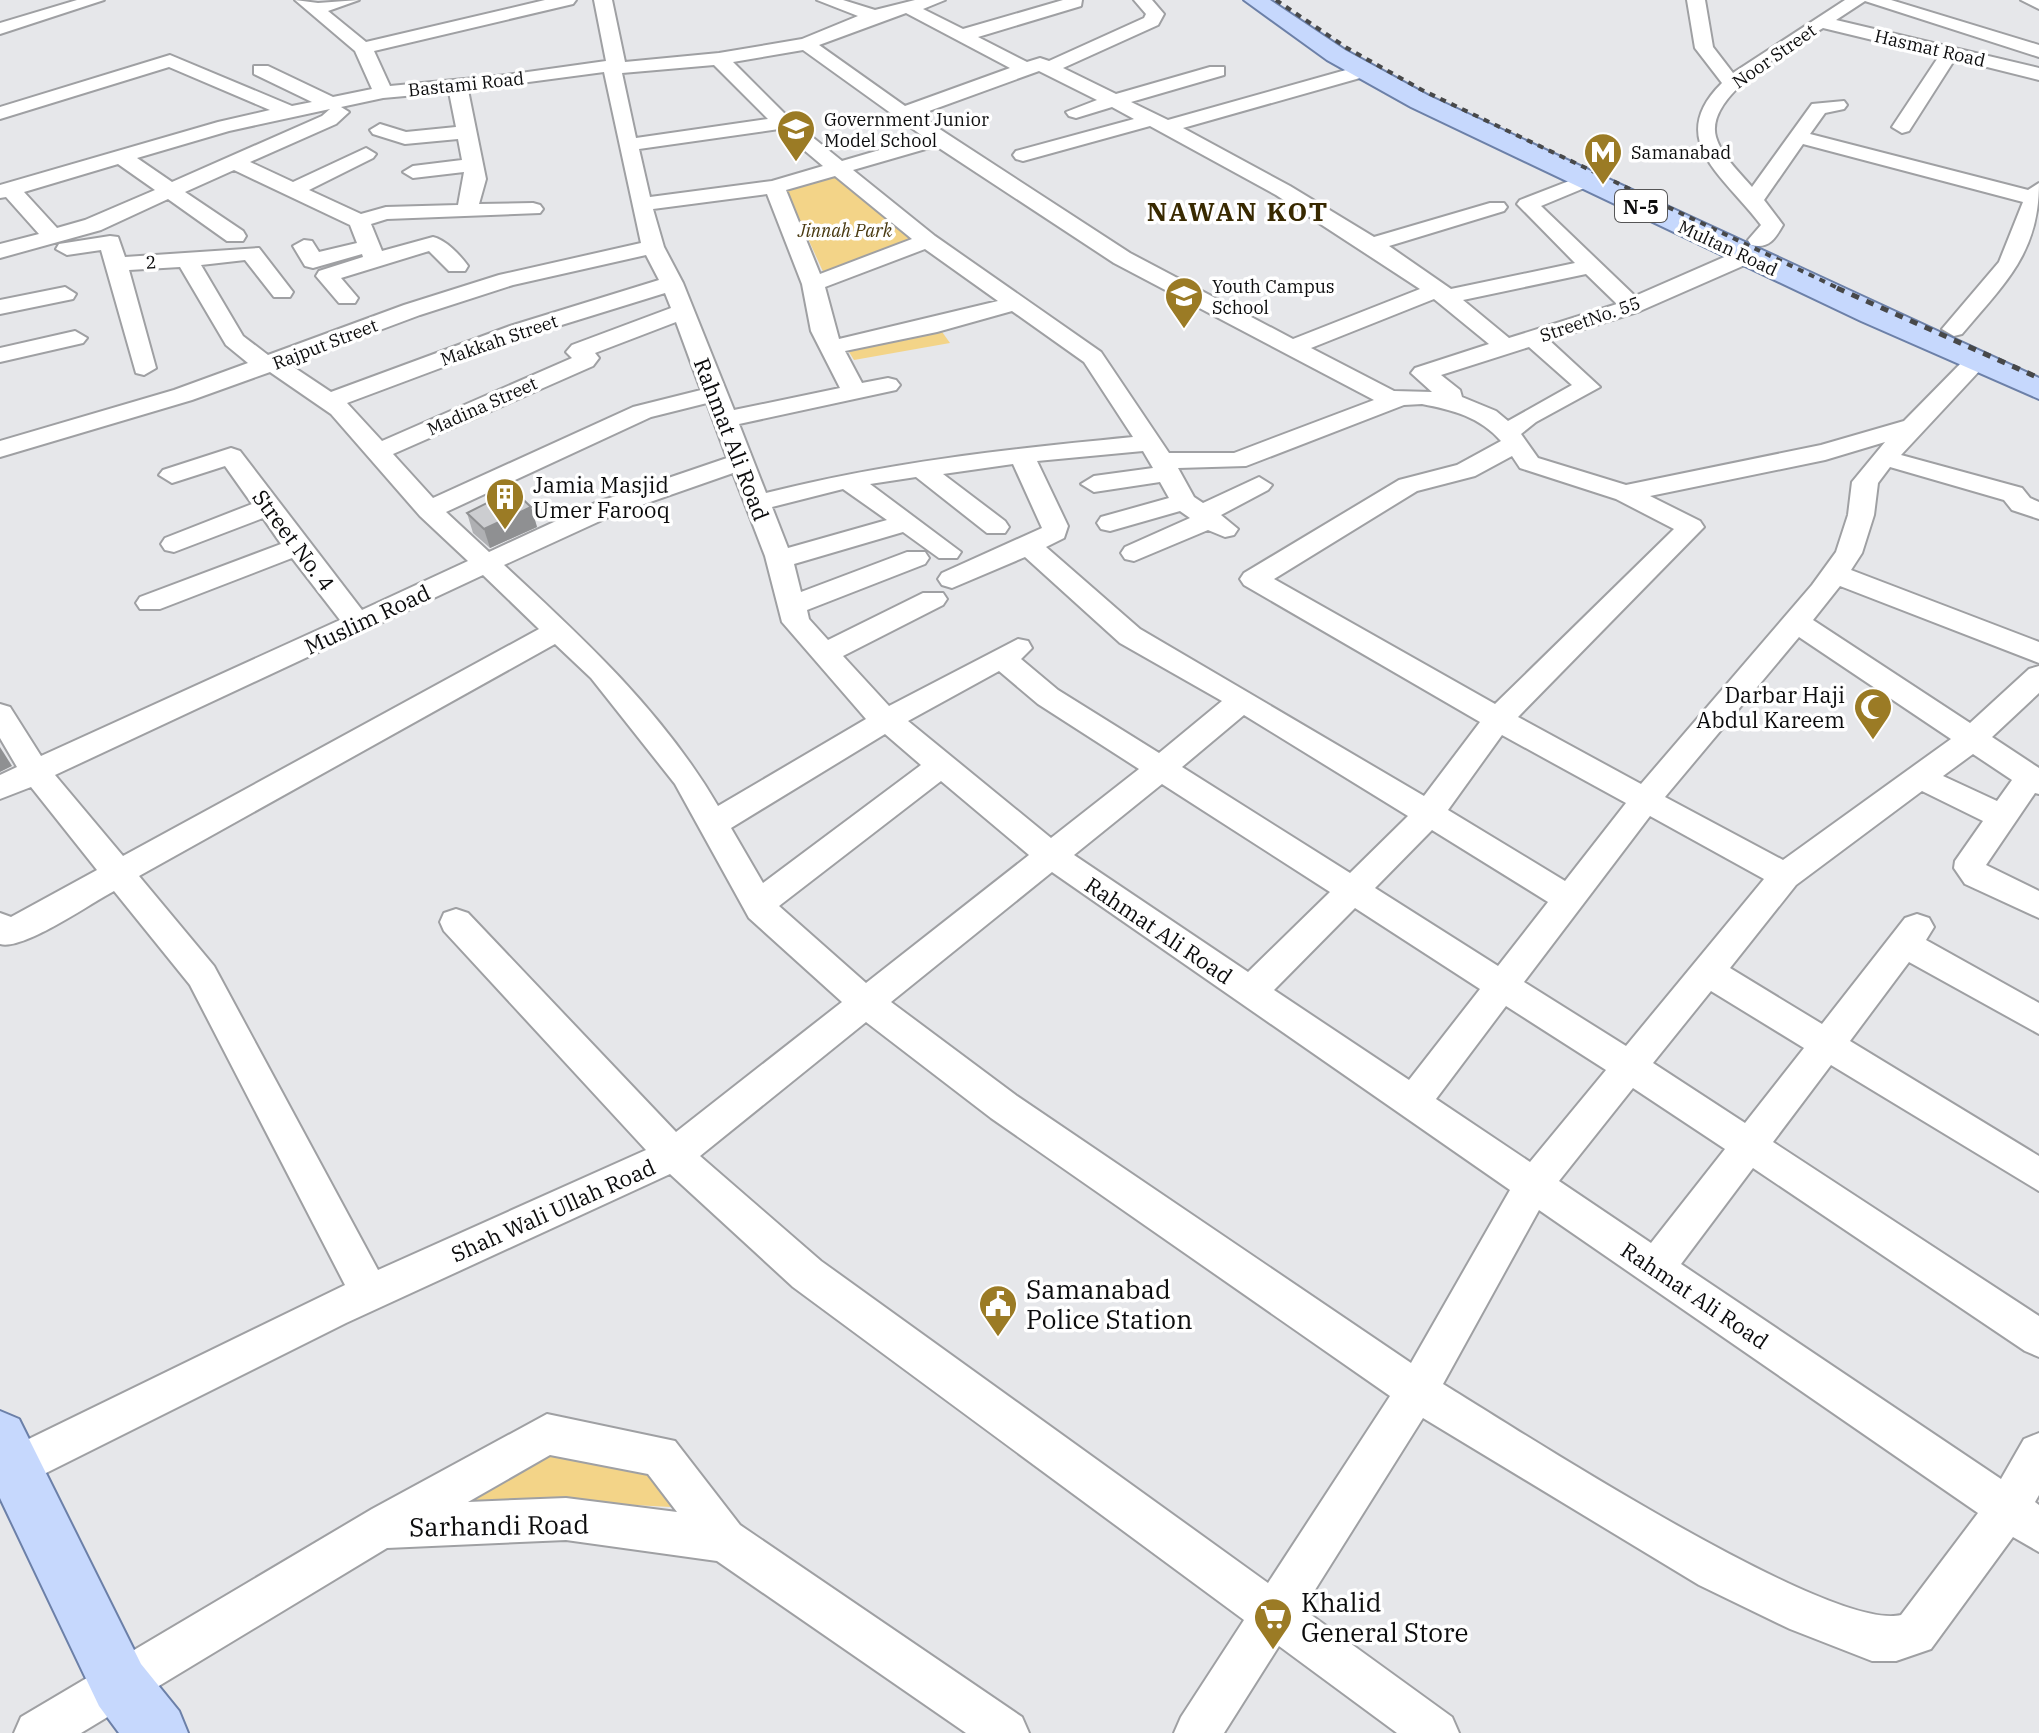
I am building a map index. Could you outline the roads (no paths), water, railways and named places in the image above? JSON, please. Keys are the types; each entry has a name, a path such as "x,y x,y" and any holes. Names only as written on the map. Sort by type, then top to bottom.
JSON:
{"main road":[{"name":"Multan Road","path":"1277,3 1360,72 1587,180 1954,329 2039,367"},
{"name":"Multan Road","path":"1277,3 1441,92 1975,362 2039,390"},
{"path":"5,1461 120,1685 157,1733"}],"street":[{"path":"35,0 67,8"},
{"path":"0,29 95,0"},
{"path":"309,5 350,0"},
{"path":"363,48 567,0"},
{"name":"Rahmat Ali Road","path":"603,0 616,63 612,75 653,247 677,298 779,559 796,622 824,654 886,720 1050,855 2023,1519"},
{"path":"826,0 874,16"},
{"path":"960,36 1075,2 1072,0"},
{"path":"1049,68 1152,21 1155,14 1143,0"},
{"path":"1696,0 1704,48 1732,84"},
{"name":"Noor Street","path":"1753,248 1772,225 1706,139 1704,130 1715,99 1781,46 1857,0"},
{"path":"1873,0 2039,51"},
{"path":"2030,0 2039,4"},
{"path":"921,3 960,36 1026,69"},
{"name":"Bastami Road","path":"5,191 120,156 290,112 383,92 719,59 806,44 874,16 921,3"},
{"path":"309,5 363,48 383,92"},
{"name":"Hasmat Road","path":"1822,22 2039,74"},
{"path":"806,44 939,139 1122,258 1390,399 1422,397 1449,402 1487,416 1511,438 1529,463 1625,493 1688,523 1689,530 1498,719 1428,812 1250,992"},
{"path":"1902,127 1951,52"},
{"path":"719,59 783,123 927,241 1093,357 1160,459 1205,516"},
{"path":"0,113 170,61 290,112"},
{"path":"904,113 1040,64 1164,127 1374,244 1445,293 1506,347"},
{"path":"1175,66 1195,77"},
{"path":"0,251 93,225 172,192 338,113 336,103 261,70"},
{"path":"1076,112 1217,71"},
{"path":"1023,155 1164,127 1360,72"},
{"path":"457,85 476,179 467,210"},
{"path":"1754,199 1819,108 1837,105"},
{"path":"627,145 783,123"},
{"path":"318,125 339,138"},
{"path":"1137,146 1164,127"},
{"path":"380,130 405,138 466,132"},
{"path":"1799,137 2036,194 2009,264 1968,317 1954,329"},
{"path":"641,204 774,187 939,139"},
{"path":"293,190 362,155 400,172 473,165"},
{"path":"120,156 235,236"},
{"path":"235,163 359,221 386,213 533,209"},
{"path":"1587,180 1527,204 1632,306"},
{"path":"774,187 813,284 828,339 854,392"},
{"path":"5,191 48,231"},
{"path":"1374,244 1497,207"},
{"path":"359,221 372,253"},
{"path":"813,284 927,241"},
{"name":"2","path":"0,263 106,242 112,243 116,264 187,260 234,340 329,401 379,451 429,510 601,671 647,724 686,777 758,904 865,1002 1004,1107 1417,1391 1714,1570 1806,1613 1872,1639 1896,1639 1915,1633 2023,1519 2039,1454"},
{"path":"304,246 313,261 433,243 457,266"},
{"name":"Rajput Street","path":"0,449 271,365 412,310 507,280 653,247"},
{"name":"StreetNo. 55","path":"1449,402 1451,395 1423,373 1632,306 1753,248"},
{"path":"187,260 251,253 282,292"},
{"path":"347,298 327,276 372,253"},
{"path":"2013,253 2039,260"},
{"path":"116,264 144,368"},
{"path":"1290,348 1445,293 1591,266"},
{"path":"0,287 63,285 0,307"},
{"name":"Madina Street","path":"379,451 582,356 677,298"},
{"name":"Makkah Street","path":"329,401 518,331 677,298"},
{"path":"828,339 938,303"},
{"path":"828,339 937,325 1014,303"},
{"path":"0,324 44,315"},
{"path":"0,355 75,338"},
{"path":"1533,338 1588,387 1527,417 1511,438 1466,471 1408,485 1254,579 1498,719 1785,876"},
{"path":"1412,1103 1645,800 1834,574 1849,553 1861,515 1865,482 1913,426 1975,362"},
{"path":"429,510 642,412 719,407 854,392 888,385"},
{"path":"756,503 848,480 1021,455 1237,461 1399,399"},
{"path":"1625,493 1825,452 1913,426"},
{"path":"824,654 1055,532 1055,526 1021,455"},
{"name":"Street No. 4","path":"172,475 231,456 297,547 358,623"},
{"path":"1885,458 2013,494 2021,504 2039,511"},
{"path":"1094,484 1160,459"},
{"name":"Muslim Road","path":"0,788 604,509 740,462"},
{"path":"921,469 996,527"},
{"path":"848,480 948,552"},
{"path":"1134,553 1259,485"},
{"path":"174,544 268,507"},
{"path":"1110,523 1205,516"},
{"path":"779,559 893,527"},
{"path":"1028,546 1130,636 1242,700 1569,899"},
{"path":"150,603 297,547"},
{"path":"791,606 916,558"},
{"path":"1834,574 1933,609 2039,653"},
{"path":"1795,621 2034,780 2003,817 1970,868 1976,875 2039,905"},
{"path":"0,926 7,933 12,932 558,630"},
{"path":"713,824 886,720 1010,652 1048,697 1629,1066 2039,1338"},
{"path":"1197,1733 1417,1391 1533,1185 1785,876 1972,739 2039,676"},
{"name":"Shah Wali Ullah Road","path":"5,1461 674,1155 1160,769 1242,700"},
{"path":"0,714 35,771 115,874 202,976 369,1293"},
{"path":"758,904 941,765"},
{"path":"1919,777 2003,817"},
{"path":"456,922 674,1155 807,1274 1436,1733"},
{"path":"1655,1268 1911,936 2039,1020"},
{"path":"1707,971 2039,1175"},
{"path":"382,1527 547,1434 660,1456 725,1540"},
{"name":"Sarhandi Road","path":"37,1733 382,1527 566,1519 725,1540 1006,1733"}],"railway":[{"path":"1276,0 1347,48 1422,90 1842,290"},
{"path":"1837,288 2039,378"}],"place":[{"name":"Government Junior Model School","path":"796,163"},
{"name":"Samanabad","path":"1603,186"},
{"name":"Youth Campus School","path":"1184,330"},
{"name":"Jamia Masjid Umer Farooq","path":"505,531"},
{"name":"Darbar Haji Abdul Kareem","path":"1873,741"},
{"name":"Samanabad Police Station","path":"998,1338"},
{"name":"Khalid General Store","path":"1273,1651"}],"district":[{"name":"NAWAN KOT","path":"1238,211"}],"park label":[{"name":"Jinnah Park","path":"845,230"}]}
